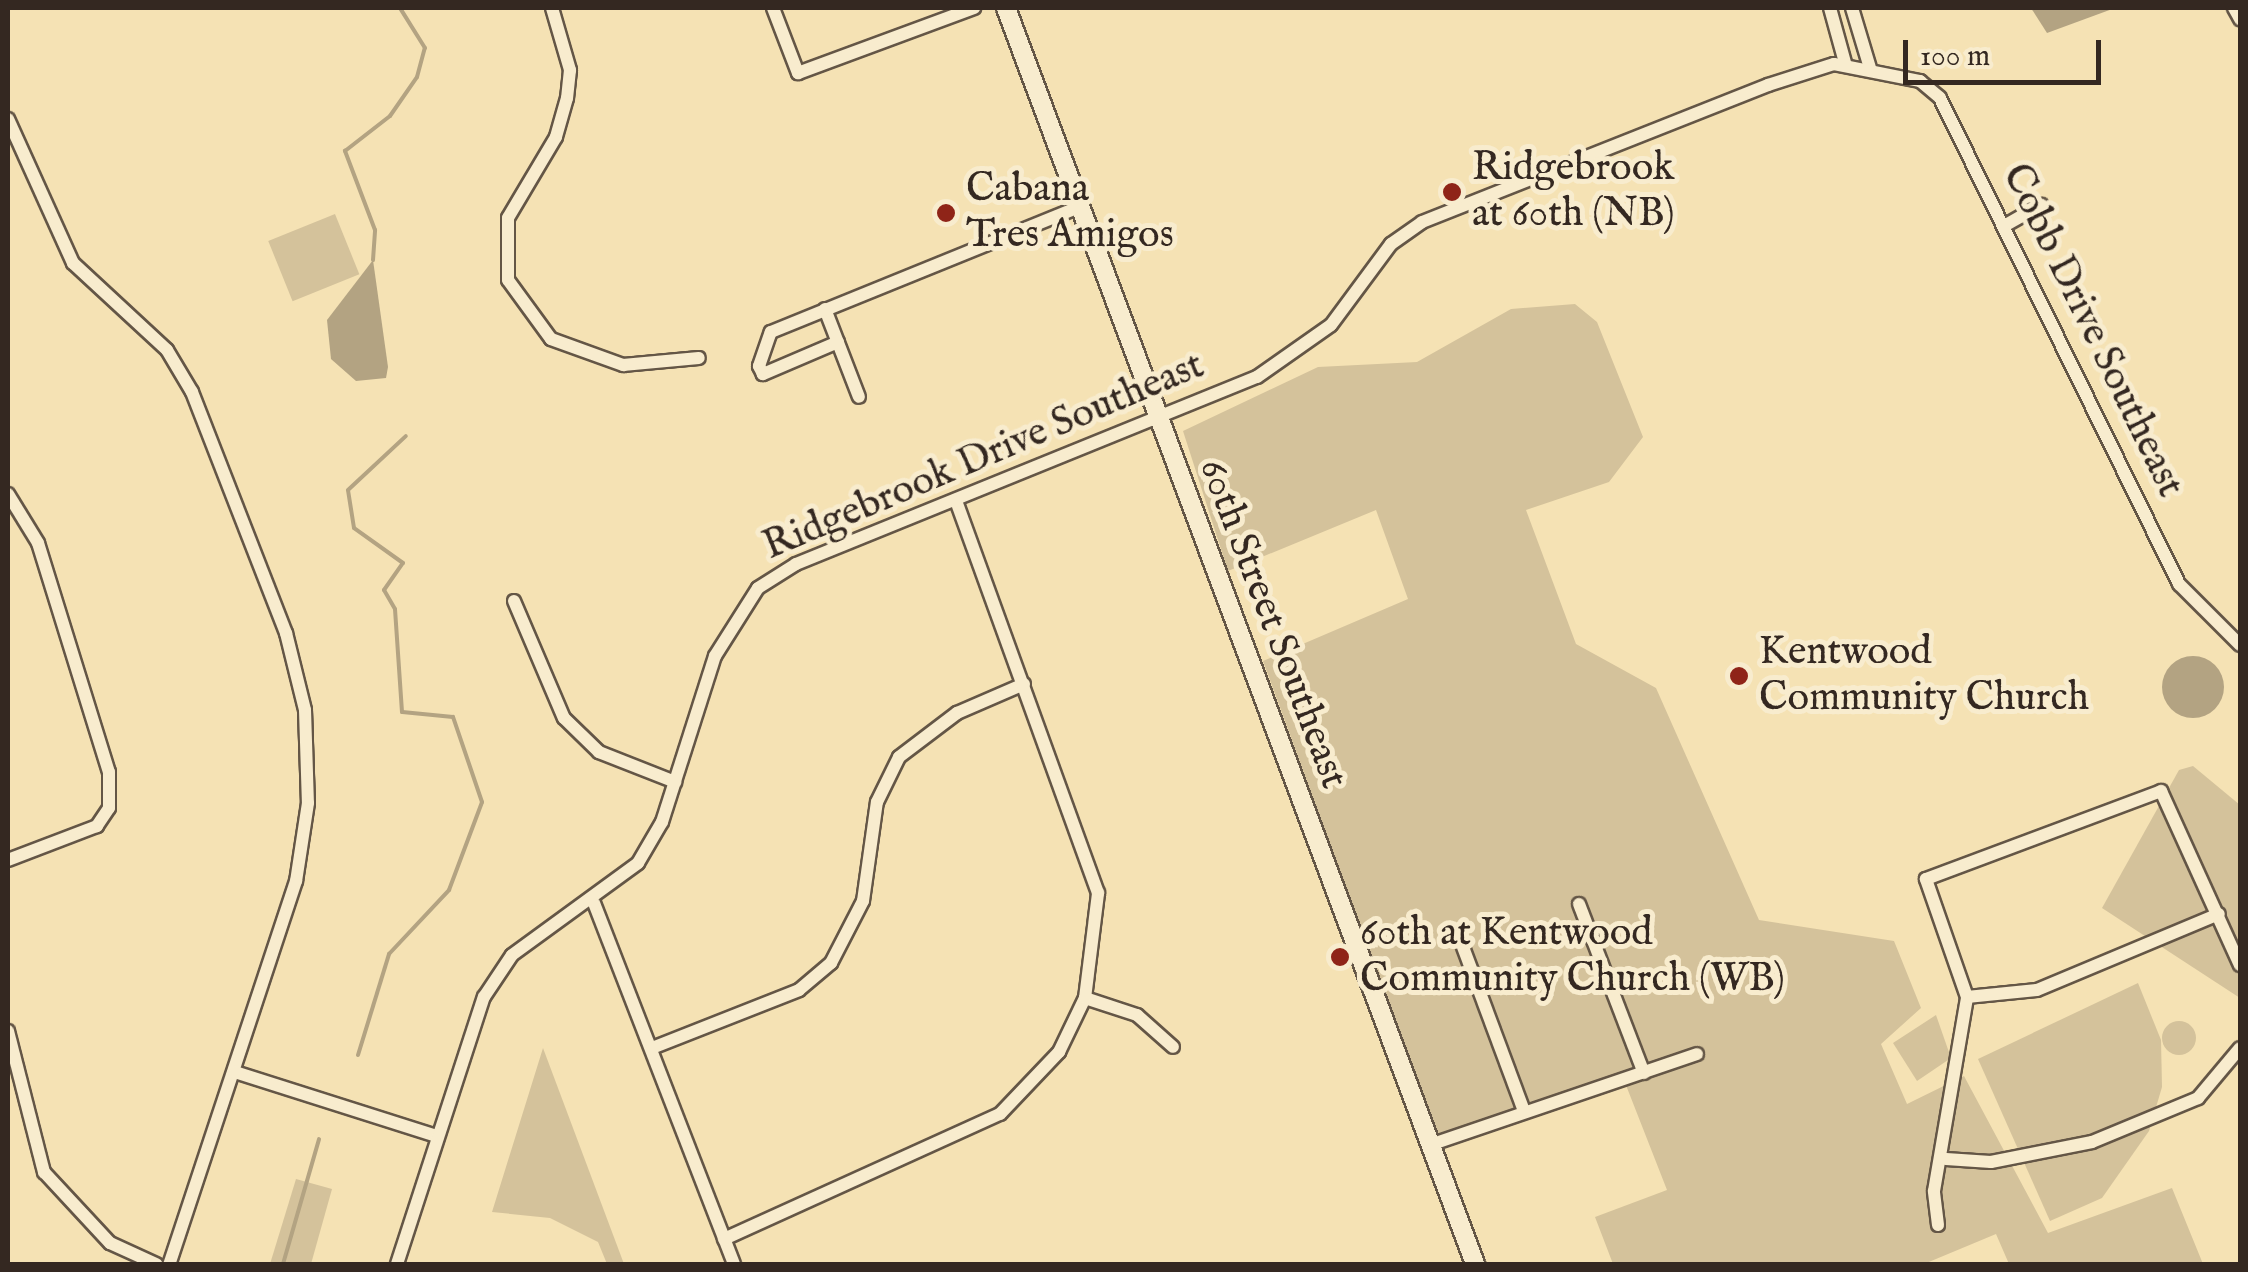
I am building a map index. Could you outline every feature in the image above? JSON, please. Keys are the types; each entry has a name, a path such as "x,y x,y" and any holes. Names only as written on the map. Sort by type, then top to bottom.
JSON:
{"main road":[{"name":"60th Street Southeast","path":"1006,8 1475,1264"}],"street":[{"path":"552,8 570,70 566,98 556,136 508,218 508,280 551,339 623,365 699,358"},
{"path":"773,8 798,73 974,8"},
{"path":"1830,8 1846,66"},
{"path":"1852,8 1870,68"},
{"path":"2234,8 2240,20"},
{"name":"Ridgebrook Drive Southeast","path":"398,1264 484,996 512,955 594,903 638,864 675,782 715,656 758,588 956,500 1158,418 1312,343 1390,244 1453,205 1768,85 1846,66 1870,68"},
{"name":"Cobb Drive Southeast","path":"1870,68 1920,81 1940,98 2179,584 2240,645"},
{"path":"8,118 73,263 167,350 192,392 297,666 310,767 305,835 235,1072 169,1264"},
{"path":"2004,226 2042,205"},
{"path":"838,342 763,374 759,366 771,332 1079,207"},
{"path":"825,309 859,396"},
{"path":"8,494 38,543 98,719 109,808 97,826 8,860"},
{"path":"724,1239 1000,1114 1059,1052 1085,998 1098,893 956,500"},
{"path":"514,601 564,718 599,752 675,782"},
{"path":"652,1048 799,990 831,963 863,900 877,802 899,757 957,713 1024,684"},
{"path":"1938,1224 1934,1191 1946,1159 1967,997 1926,879 2152,793 2173,800 2240,966"},
{"path":"594,903 734,1264"},
{"path":"1579,904 1644,1074"},
{"path":"1967,997 2037,990 2220,914"},
{"path":"1464,947 1524,1111"},
{"path":"1085,998 1148,1021 1173,1047"},
{"path":"8,1031 44,1172 110,1243 156,1264"},
{"path":"1946,1159 1991,1162 2092,1142 2198,1098 2240,1048"},
{"path":"1430,1144 1698,1054"},
{"path":"235,1072 437,1136"}],"shaded area":[{"path":"2031,8 2115,8 2047,33"},
{"path":"335,214 359,274 293,301 268,241"},
{"path":"373,260 388,367 386,378 356,381 331,359 327,320"},
{"path":"1575,304 1597,322 1643,437 1609,482 1526,510 1576,644 1656,688 1759,920 1894,941 1921,1008 1881,1044 1907,1104 1964,1076 2048,1233 2172,1188 2203,1264 2009,1264 1996,1234 1924,1264 1613,1264 1595,1217 1667,1190 1622,1075 1441,1147 1263,661 1408,599 1376,510 1228,571 1183,431 1318,367 1417,362 1511,309"},
{"path":"2193,656 2215,665 2224,687 2215,709 2193,718 2171,709 2162,687 2171,665"},
{"path":"2193,766 2240,805 2240,998 2102,908 2179,770"},
{"path":"2138,983 2161,1040 2162,1087 2149,1131 2102,1198 2050,1221 1978,1059"},
{"path":"1936,1015 1951,1058 1917,1081 1893,1043"},
{"path":"2179,1021 2191,1026 2196,1038 2191,1050 2179,1055 2167,1050 2162,1038 2167,1026"},
{"path":"543,1048 624,1264 607,1264 598,1242 550,1218 492,1212"},
{"path":"296,1179 332,1189 311,1264 270,1264"}],"waterway":[{"path":"373,260 375,230 345,151 390,116 417,77 425,48 400,8"},
{"path":"358,1055 389,954 449,890 482,802 453,717 402,712 395,609 384,590 403,563 354,528 348,490 406,436"},
{"path":"283,1264 319,1139"}],"place":[{"name":"Ridgebrook at 60th (NB)","path":"1452,192"},
{"name":"Cabana Tres Amigos","path":"946,213"},
{"name":"Kentwood Community Church","path":"1739,676"},
{"name":"60th at Kentwood Community Church (WB)","path":"1340,957"}]}
